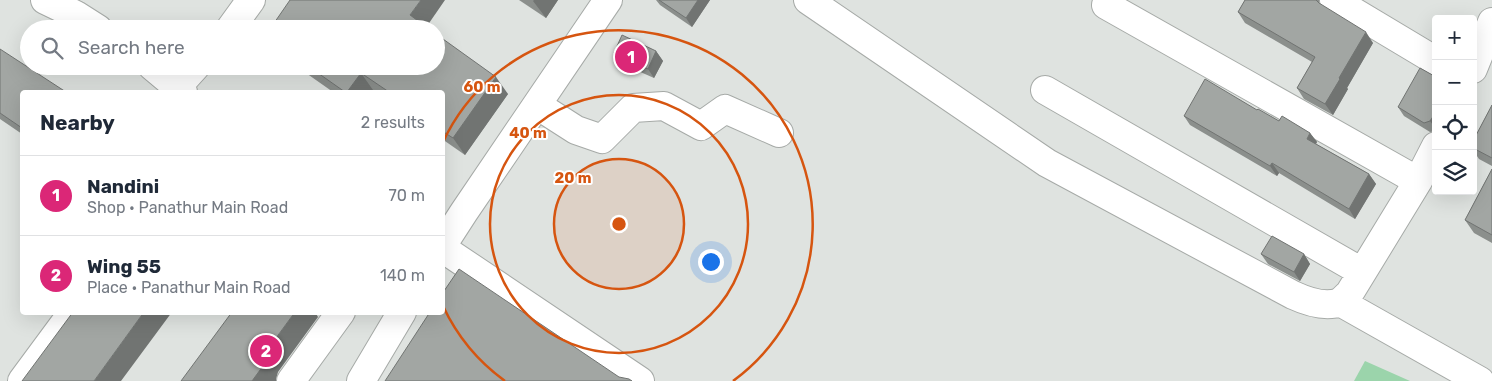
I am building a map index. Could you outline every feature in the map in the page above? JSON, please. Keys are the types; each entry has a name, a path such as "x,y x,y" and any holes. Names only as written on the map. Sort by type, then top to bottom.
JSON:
{"street":[{"path":"45,0 84,20"},
{"path":"445,242 608,0"},
{"path":"808,0 1047,163 1293,295 1308,301 1324,304 1340,302 1349,294 1418,181 1434,150"},
{"path":"1334,0 1434,60"},
{"path":"1106,5 1418,181"},
{"path":"1477,60 1492,22"},
{"path":"162,75 180,90 190,75"},
{"path":"1045,90 1362,272"},
{"path":"537,105 576,130 602,139 632,108 664,106 701,126 725,109 779,133"},
{"path":"445,249 640,381"},
{"path":"1340,302 1480,381"},
{"path":"22,381 71,315"},
{"path":"291,381 339,315"},
{"path":"361,381 400,315"}],"green space":[{"path":"1365,361 1410,381 1354,381"}],"building":[{"path":"290,0 421,0 410,15 417,20 276,20"},
{"path":"659,0 698,0 686,18"},
{"path":"1245,0 1316,0 1366,32 1325,104 1297,88 1315,57 1238,12"},
{"path":"622,35 656,51 648,69 614,53"},
{"path":"445,40 496,77 453,138 445,133 445,90 386,90 364,75 445,75"},
{"path":"0,49 20,62 20,75 40,75 63,90 20,90 20,127 0,113"},
{"path":"1420,68 1432,75 1432,118 1430,121 1424,123 1398,107"},
{"path":"321,75 360,75 348,90 342,90"},
{"path":"1205,79 1279,121 1282,116 1310,133 1307,139 1369,174 1349,209 1272,163 1270,166 1184,116"},
{"path":"1492,105 1492,158 1477,150 1477,133"},
{"path":"1492,169 1492,235 1465,220"},
{"path":"1272,236 1304,254 1294,272 1261,254"},
{"path":"459,269 619,377 632,381 385,381 428,315 445,315 445,290"},
{"path":"71,315 142,315 94,381 22,381"},
{"path":"230,315 293,315 265,353 262,360 263,366 252,381 181,381"}],"place":[{"name":"Nandini","path":"631,57"},
{"name":"Wing 55","path":"266,351"}]}
